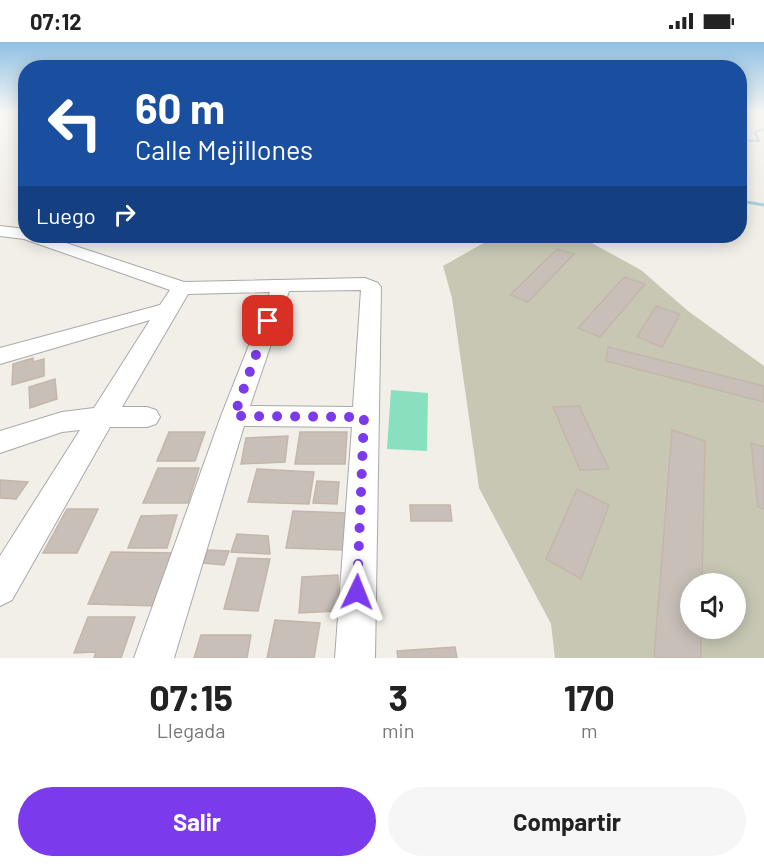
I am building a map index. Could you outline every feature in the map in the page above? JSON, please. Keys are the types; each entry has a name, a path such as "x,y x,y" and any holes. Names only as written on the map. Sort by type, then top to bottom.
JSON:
{"street":[{"path":"0,231 18,234"},
{"path":"46,243 174,299"},
{"path":"0,356 174,299 281,287 365,284 371,287 355,658"},
{"path":"154,658 234,416 281,287"},
{"path":"0,588 174,299"},
{"path":"234,416 364,417"},
{"path":"0,442 62,422 102,417 147,417"}],"shaded area":[{"path":"484,243 592,243 641,270 688,311 764,366 764,658 555,658 551,624 479,488 452,298 443,266"}],"green space":[{"path":"391,390 428,393 427,451 387,449"}],"building":[{"path":"557,249 574,254 528,302 510,295"},
{"path":"624,277 645,284 600,337 578,328"},
{"path":"656,306 680,314 662,347 637,337"},
{"path":"608,347 764,386 764,402 606,361"},
{"path":"33,358 33,362 44,359 44,376 12,385 13,364"},
{"path":"55,379 57,399 30,408 29,387"},
{"path":"579,406 609,469 580,470 553,407"},
{"path":"672,430 705,441 702,573 680,573 680,639 701,639 701,658 654,658"},
{"path":"169,432 205,432 195,461 157,461"},
{"path":"300,432 347,432 345,464 295,464"},
{"path":"288,436 285,462 241,464 246,438"},
{"path":"751,443 764,447 764,509 758,507"},
{"path":"158,468 199,468 188,503 143,503"},
{"path":"257,469 314,472 309,504 248,502"},
{"path":"0,480 28,482 16,499 0,498"},
{"path":"317,481 339,482 337,504 313,503"},
{"path":"577,489 609,505 581,579 546,559"},
{"path":"410,505 450,505 452,521 411,521"},
{"path":"67,509 98,509 77,553 43,553"},
{"path":"293,511 348,513 345,550 286,548"},
{"path":"177,515 167,548 128,548 141,516"},
{"path":"237,534 268,536 270,554 231,552"},
{"path":"208,550 229,551 224,565 203,563"},
{"path":"111,552 177,553 159,606 88,604"},
{"path":"238,558 270,559 258,611 224,609"},
{"path":"338,575 338,611 299,613 302,577"},
{"path":"88,617 135,617 121,658 94,658 96,652 74,653"},
{"path":"275,620 320,623 314,658 267,658"},
{"path":"201,635 251,635 247,658 194,658"},
{"path":"455,647 457,658 398,658 397,651"}],"waterway":[{"path":"747,202 764,205"}],"route":[{"path":"268,321 234,416 364,417 357,592"}]}
